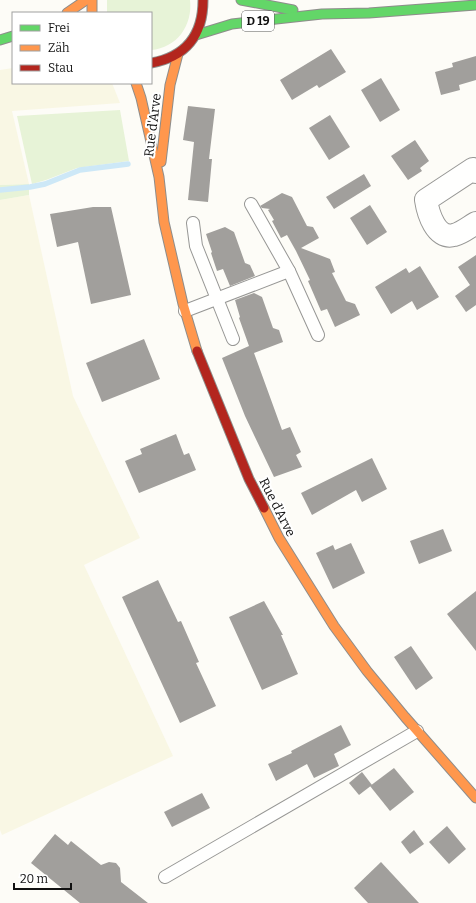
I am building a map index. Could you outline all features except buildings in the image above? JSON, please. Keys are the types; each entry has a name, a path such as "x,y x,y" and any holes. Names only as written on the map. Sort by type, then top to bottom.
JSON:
{"main road":[{"path":"68,12 86,0"},
{"path":"92,0 92,12"},
{"path":"152,63 164,61 184,50 196,35 202,19 203,0"},
{"name":"D 19","path":"241,0 267,6 322,14"},
{"name":"D 19","path":"196,35 232,24 322,14 369,13 427,5 476,5"},
{"path":"0,40 12,37"},
{"name":"Rue d'Arve","path":"159,177 170,85 178,54"},
{"name":"Rue d'Arve","path":"136,84 141,98 159,177 171,256 185,311 195,346 218,406 249,479 279,538 334,626 367,671 476,798"}],"street":[{"path":"476,172 473,169 426,200 428,214 432,222 441,233 446,236 453,236 476,223"}],"lane":[{"path":"251,204 289,271 318,335"},
{"path":"193,223 196,246 233,339"},
{"path":"185,311 289,271"},
{"path":"165,877 417,731"}],"shaded area":[{"path":"12,68 12,84 112,84 120,103 12,111 29,184 0,185 0,70"},
{"path":"29,195 73,396 140,538 84,565 173,756 2,835 0,830 0,200"}],"green space":[{"path":"107,0 190,0 189,18 181,34 176,40 168,45 152,50 152,12 107,12"},
{"path":"120,110 129,161 77,168 32,184 17,116"},
{"path":"29,184 29,195 0,200 0,185"}],"waterway":[{"path":"0,190 45,184 80,170 128,164"}],"traffic: fast":[{"path":"241,0 293,10"},
{"path":"196,35 232,24 322,14 369,13 476,5"},
{"path":"0,40 12,36"}],"traffic: slow":[{"path":"68,12 86,0"},
{"path":"92,0 92,12"},
{"path":"161,162 170,85 178,54"},
{"path":"136,84 141,98 159,177 164,222 183,304 197,351"},
{"path":"264,508 279,538 334,626 367,671 476,798"}],"traffic: jam":[{"path":"152,63 174,56 183,50 190,42 196,34 200,24 203,0"},
{"path":"197,351 249,479 264,508"}]}
